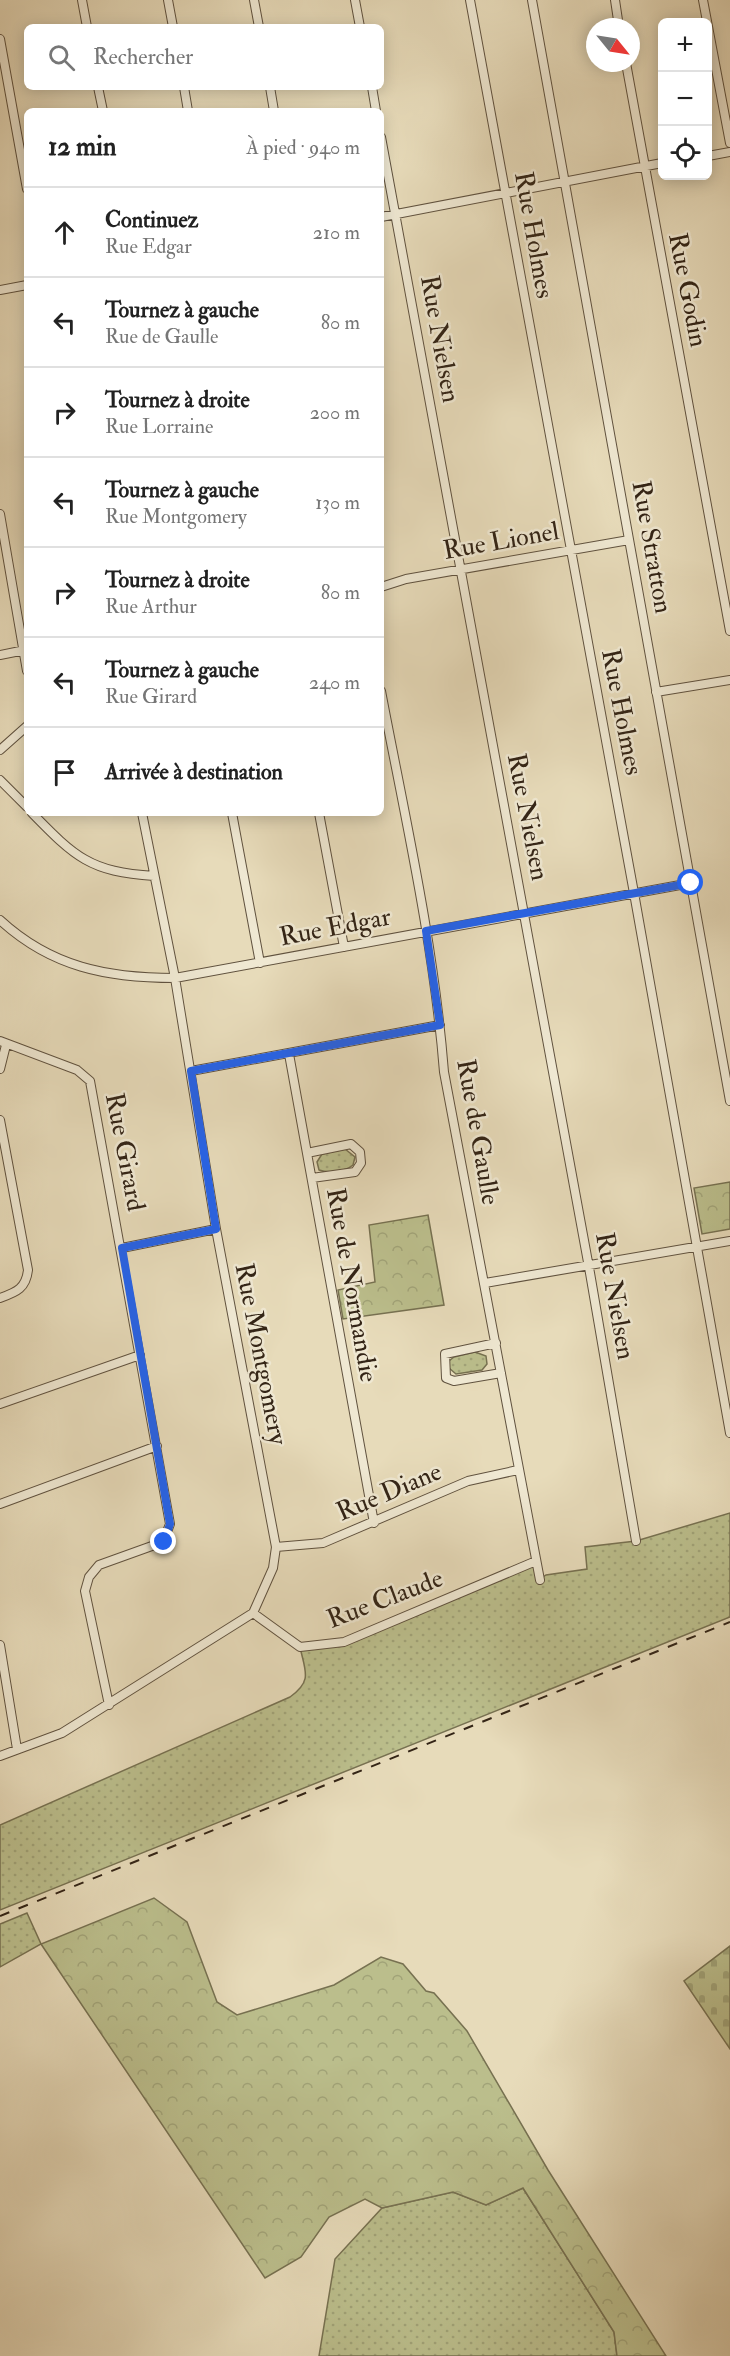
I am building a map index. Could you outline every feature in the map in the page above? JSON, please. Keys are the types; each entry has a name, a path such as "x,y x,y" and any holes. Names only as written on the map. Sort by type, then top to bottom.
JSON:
{"street":[{"path":"82,0 86,24"},
{"path":"168,0 172,24"},
{"path":"254,0 258,24"},
{"path":"356,0 360,24"},
{"name":"Rue Holmes","path":"470,0 730,1433"},
{"name":"Rue Stratton","path":"532,0 730,1101"},
{"path":"615,0 618,18"},
{"path":"703,0 730,143"},
{"path":"0,39 24,172"},
{"name":"Rue Godin","path":"628,72 730,631"},
{"path":"99,90 102,108"},
{"path":"184,90 188,108"},
{"path":"270,90 274,108"},
{"path":"372,90 376,108"},
{"path":"712,155 730,152"},
{"name":"Rue Nielsen","path":"384,154 589,1265 636,1541"},
{"path":"384,216 658,164"},
{"path":"0,290 24,286"},
{"path":"0,514 24,645"},
{"name":"Rue Lionel","path":"384,586 406,579 629,540"},
{"path":"0,655 24,650"},
{"path":"656,692 730,680"},
{"name":"Rue de Gaulle","path":"384,707 426,931 440,1025 444,1072 540,1580"},
{"path":"0,750 24,729"},
{"path":"0,780 24,804"},
{"path":"35,816 79,858 121,874 154,876"},
{"name":"Rue Montgomery","path":"143,816 175,978 216,1229 276,1547 273,1568 253,1612"},
{"path":"233,816 260,963"},
{"path":"320,816 344,946"},
{"name":"Rue Edgar","path":"0,920 20,938 69,965 133,978 175,978 691,883"},
{"path":"191,1071 440,1025"},
{"path":"0,1069 3,1043"},
{"name":"Rue Girard","path":"3,1043 77,1070 90,1081 122,1248 170,1524 164,1542 99,1565 89,1576 85,1591 109,1705"},
{"name":"Rue de Normandie","path":"289,1054 374,1523"},
{"path":"0,1120 28,1270 27,1282 18,1291 0,1298"},
{"path":"307,1153 351,1144 360,1152 361,1163 355,1172 312,1178"},
{"path":"122,1248 216,1229"},
{"path":"485,1282 730,1241"},
{"path":"496,1343 445,1354 446,1378 454,1381 501,1373"},
{"path":"0,1404 140,1355"},
{"path":"0,1504 157,1446"},
{"name":"Rue Diane","path":"276,1547 323,1543 468,1481 518,1470"},
{"name":"Rue Claude","path":"253,1612 300,1647 344,1642 536,1561"},
{"path":"0,1756 62,1732 109,1705 253,1612"},
{"path":"0,1644 17,1749"}],"green space":[{"path":"345,1149 355,1157 353,1165 337,1171 319,1170 317,1162 322,1154"},
{"path":"730,1182 730,1229 702,1234 694,1188"},
{"path":"428,1215 444,1305 343,1319 338,1290 375,1282 369,1225"},
{"path":"475,1352 486,1356 487,1364 482,1370 456,1374 449,1368 449,1361 454,1357"},
{"path":"730,1513 730,1617 0,1910 0,1825 290,1697 302,1686 306,1675 300,1647 344,1642 536,1561 540,1579 546,1575 587,1569 585,1547 636,1541"},
{"path":"154,1898 187,1922 217,2002 237,2015 334,1985 381,1957 403,1964 426,1991 434,1993 467,2031 548,2170 666,2356 617,2356 614,2332 523,2188 486,2205 453,2192 382,2208 365,2199 329,2217 301,2257 265,2278 41,1944"},
{"path":"27,1913 41,1944 0,1967 0,1924"},
{"path":"730,1946 730,2049 684,1981"},
{"path":"523,2188 614,2332 617,2356 319,2356 335,2259 382,2208 453,2192 486,2205"}],"railway":[{"path":"0,1916 730,1622"}],"route":[{"path":"164,1542 170,1524 122,1248 216,1229 191,1071 440,1025 426,931 691,883"}]}
